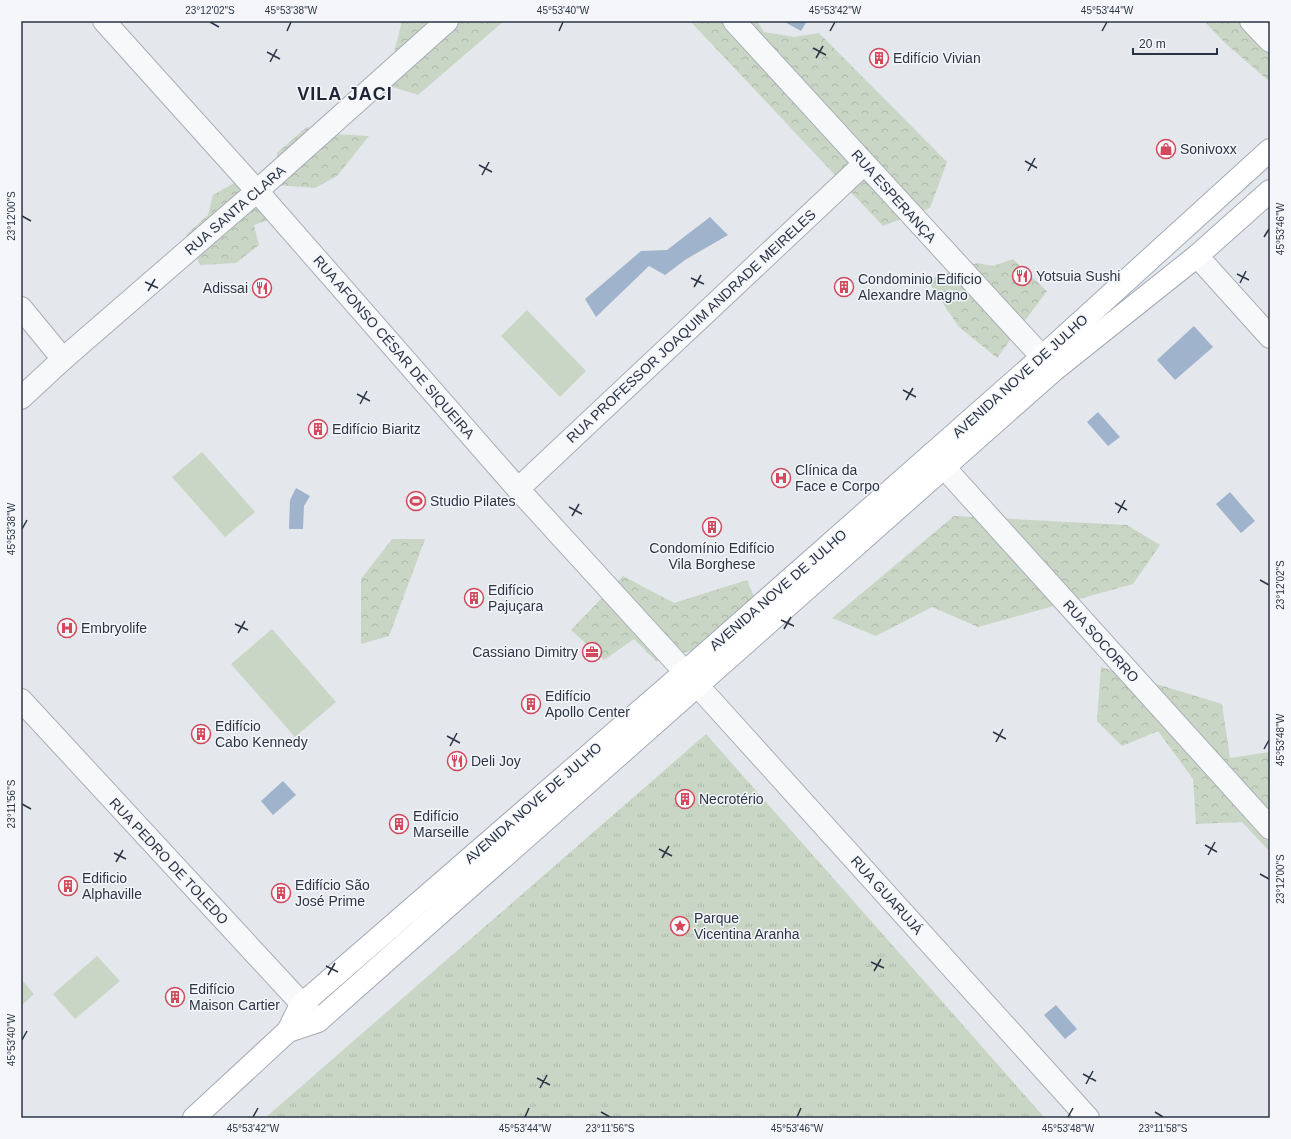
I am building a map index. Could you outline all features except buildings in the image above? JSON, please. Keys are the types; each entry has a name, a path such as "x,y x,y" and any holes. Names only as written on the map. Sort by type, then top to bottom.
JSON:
{"main road":[{"name":"AVENIDA NOVE DE JULHO","path":"288,1031 318,1021 692,679 1048,364 1270,150"},
{"name":"AVENIDA NOVE DE JULHO","path":"1048,364 1197,256 1270,191"},
{"name":"AVENIDA NOVE DE JULHO","path":"194,1118 288,1031 301,1005 692,679"}],"street":[{"name":"RUA AFONSO CÉSAR DE SIQUEIRA","path":"104,21 518,488 692,679"},
{"name":"RUA SANTA CLARA","path":"21,398 63,359 257,192 447,21"},
{"name":"RUA ESPERANÇA","path":"734,21 1048,364"},
{"path":"1251,21 1270,41"},
{"name":"RUA PROFESSOR JOAQUIM ANDRADE MEIRELES","path":"518,488 864,164"},
{"path":"1197,256 1270,336"},
{"path":"21,308 63,359"},
{"name":"RUA SOCORRO","path":"938,461 1270,828"},
{"name":"RUA GUARUJÁ","path":"692,679 1088,1118"},
{"name":"RUA PEDRO DE TOLEDO","path":"21,700 301,1005 318,1021"}],"green space":[{"path":"402,21 504,21 418,95 386,85"},
{"path":"690,21 757,21 764,32 794,37 819,33 947,162 930,208 883,226"},
{"path":"1204,21 1270,21 1270,82 1225,43"},
{"path":"307,127 335,134 369,136 337,176 315,188 277,185 277,153"},
{"path":"234,183 257,184 268,220 254,225 259,245 236,263 200,265 186,235 208,215 213,195"},
{"path":"1013,259 1047,291 997,358 959,327 927,280 977,263 993,266"},
{"path":"527,310 586,371 560,397 501,336"},
{"path":"202,452 255,512 225,537 172,477"},
{"path":"954,516 1127,525 1160,545 1133,584 978,627 932,607 876,636 832,618"},
{"path":"392,539 425,539 389,636 361,644 361,579"},
{"path":"623,576 674,603 747,580 767,628 656,661 634,639 604,660 571,630"},
{"path":"272,629 336,702 295,737 231,664"},
{"path":"1101,667 1222,704 1230,758 1270,752 1270,852 1242,822 1196,824 1193,779 1158,731 1122,746 1097,721"},
{"name":"Parque Vicentina Aranha","path":"706,734 1045,1118 265,1118"},
{"path":"97,956 120,981 75,1019 53,994"},
{"path":"21,979 34,994 21,1006"}],"water":[{"path":"783,21 807,21 801,31"},
{"path":"710,217 728,235 685,260 665,275 649,266 596,317 585,299 641,251 667,250"},
{"path":"1194,326 1213,347 1175,380 1157,360"},
{"path":"1098,412 1120,437 1108,446 1087,422"},
{"path":"296,488 310,496 304,506 303,529 289,529 290,500"},
{"path":"1230,492 1255,521 1241,533 1216,504"},
{"path":"283,781 296,795 273,815 261,801"},
{"path":"1056,1005 1077,1029 1065,1039 1044,1015"}],"place":[{"name":"Edifício Vivian","path":"879,58"},
{"name":"Sonivoxx","path":"1166,149"},
{"name":"Yotsuia Sushi","path":"1022,276"},
{"name":"Condominio Edificio Alexandre Magno","path":"844,287"},
{"name":"Adissai","path":"262,288"},
{"name":"Edifício Biaritz","path":"318,429"},
{"name":"Clínica da Face e Corpo","path":"781,478"},
{"name":"Studio Pilates","path":"416,501"},
{"name":"Condomínio Edifício Vila Borghese","path":"712,527"},
{"name":"Edifício Pajuçara","path":"474,598"},
{"name":"Embryolife","path":"67,628"},
{"name":"Cassiano Dimitry","path":"592,652"},
{"name":"Edifício Apollo Center","path":"531,704"},
{"name":"Edifício Cabo Kennedy","path":"201,734"},
{"name":"Deli Joy","path":"457,761"},
{"name":"Necrotério","path":"685,799"},
{"name":"Edifício Marseille","path":"399,824"},
{"name":"Edificio Alphaville","path":"68,886"},
{"name":"Edifício São José Prime","path":"281,893"},
{"name":"Parque Vicentina Aranha","path":"680,926"},
{"name":"Edifício Maison Cartier","path":"175,997"}],"district":[{"name":"VILA JACI","path":"345,94"}]}
